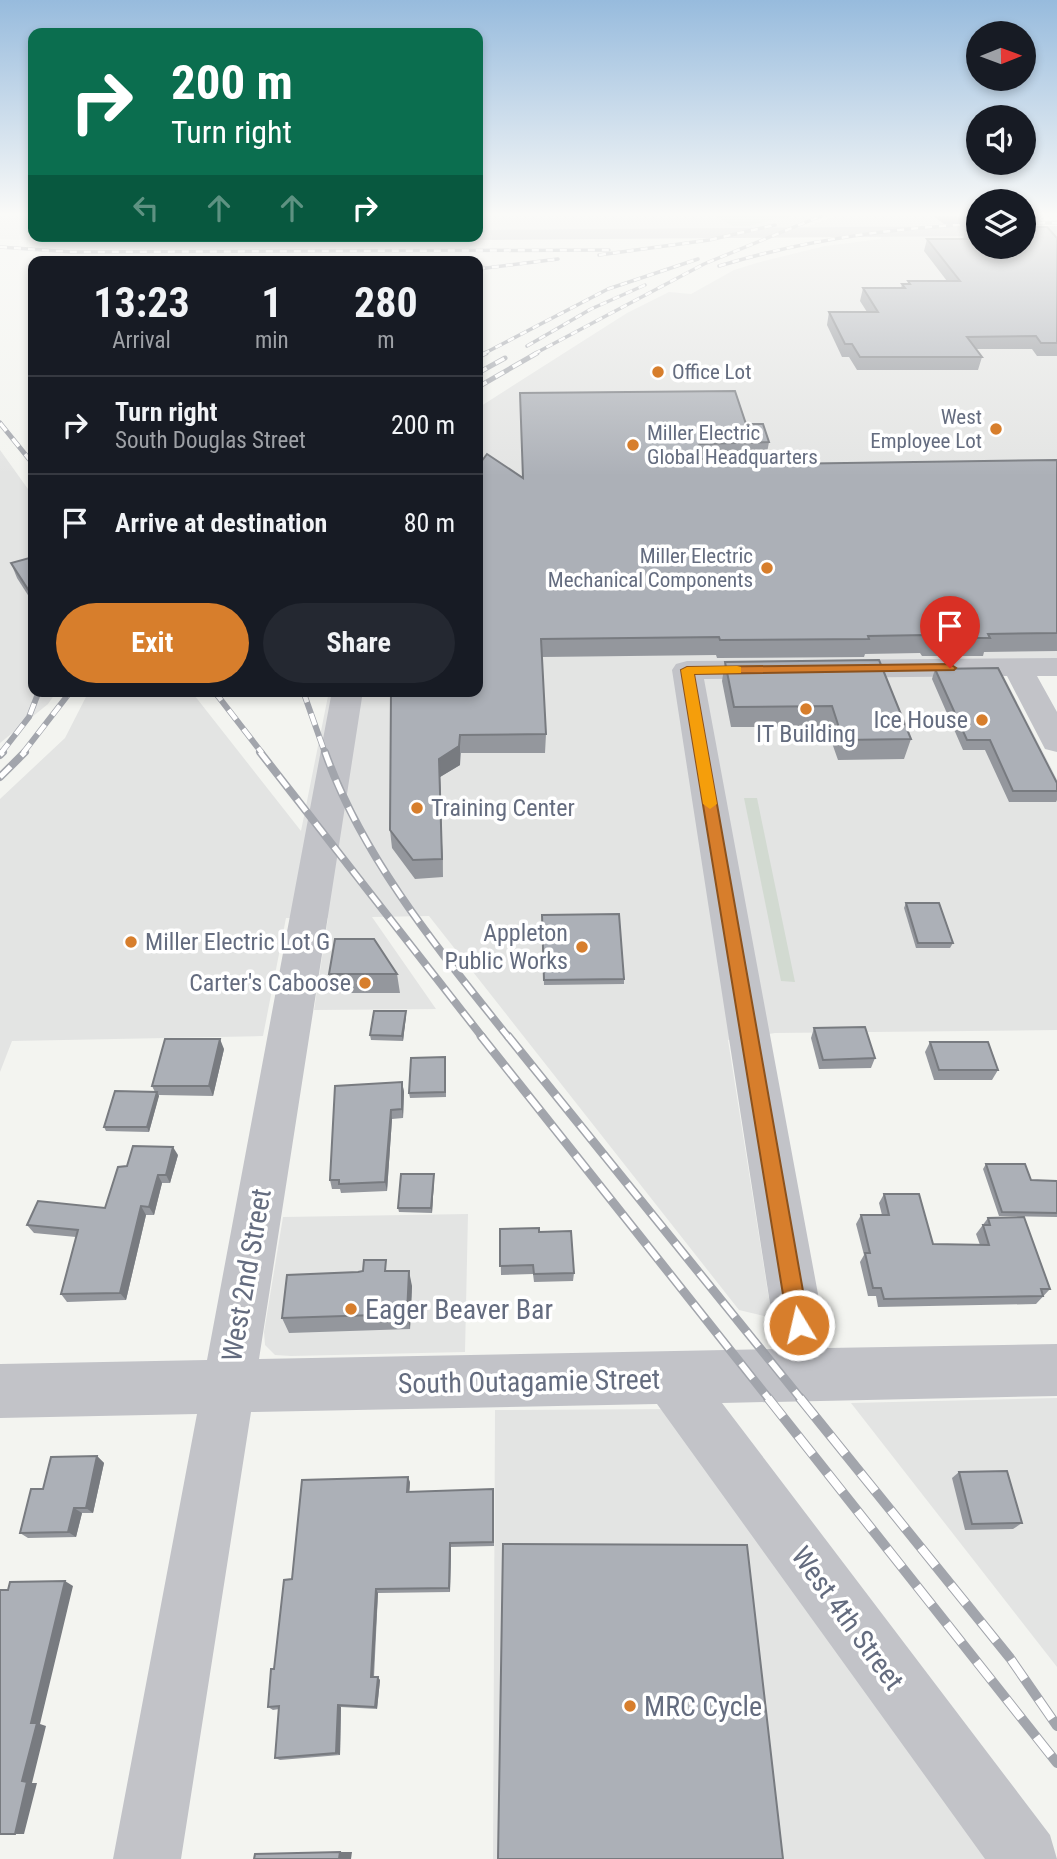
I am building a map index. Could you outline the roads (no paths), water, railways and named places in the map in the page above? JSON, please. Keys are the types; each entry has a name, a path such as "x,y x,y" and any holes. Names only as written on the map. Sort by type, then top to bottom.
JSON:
{"street":[{"path":"1017,667 1057,742"},
{"path":"807,1376 687,670 1057,667"},
{"name":"West 2nd Street","path":"147,1859 347,697"},
{"name":"South Outagamie Street","path":"0,1391 1057,1370"},
{"name":"West 4th Street","path":"670,1378 1026,1859"}],"railway":[{"path":"483,354 582,303"},
{"path":"527,346 605,303"},
{"path":"534,354 631,303"},
{"path":"483,384 537,353"},
{"path":"483,370 505,358"},
{"path":"0,423 28,458"},
{"path":"1,753 29,717 37,697"},
{"path":"23,753 66,697"},
{"path":"219,697 262,753"},
{"path":"305,697 325,753"},
{"path":"0,755 3,752"},
{"path":"0,777 25,752"},
{"path":"260,752 483,1038"},
{"path":"325,752 341,791 381,866 430,937 509,1038"},
{"path":"481,1036 769,1399"},
{"path":"508,1036 801,1399"},
{"path":"768,1398 1057,1763"},
{"path":"800,1398 1010,1658 1057,1726"}],"place":[{"name":"Office Lot","path":"658,372"},
{"name":"West Employee Lot","path":"996,429"},
{"name":"Miller Electric Global Headquarters","path":"633,445"},
{"name":"Miller Electric Mechanical Components","path":"767,568"},
{"name":"IT Building","path":"806,709"},
{"name":"Ice House","path":"982,720"},
{"name":"Training Center","path":"417,808"},
{"name":"Miller Electric Lot G","path":"131,942"},
{"name":"Appleton Public Works","path":"582,947"},
{"name":"Carter's Caboose","path":"365,983"},
{"name":"Eager Beaver Bar","path":"351,1309"},
{"name":"MRC Cycle","path":"630,1706"}]}
